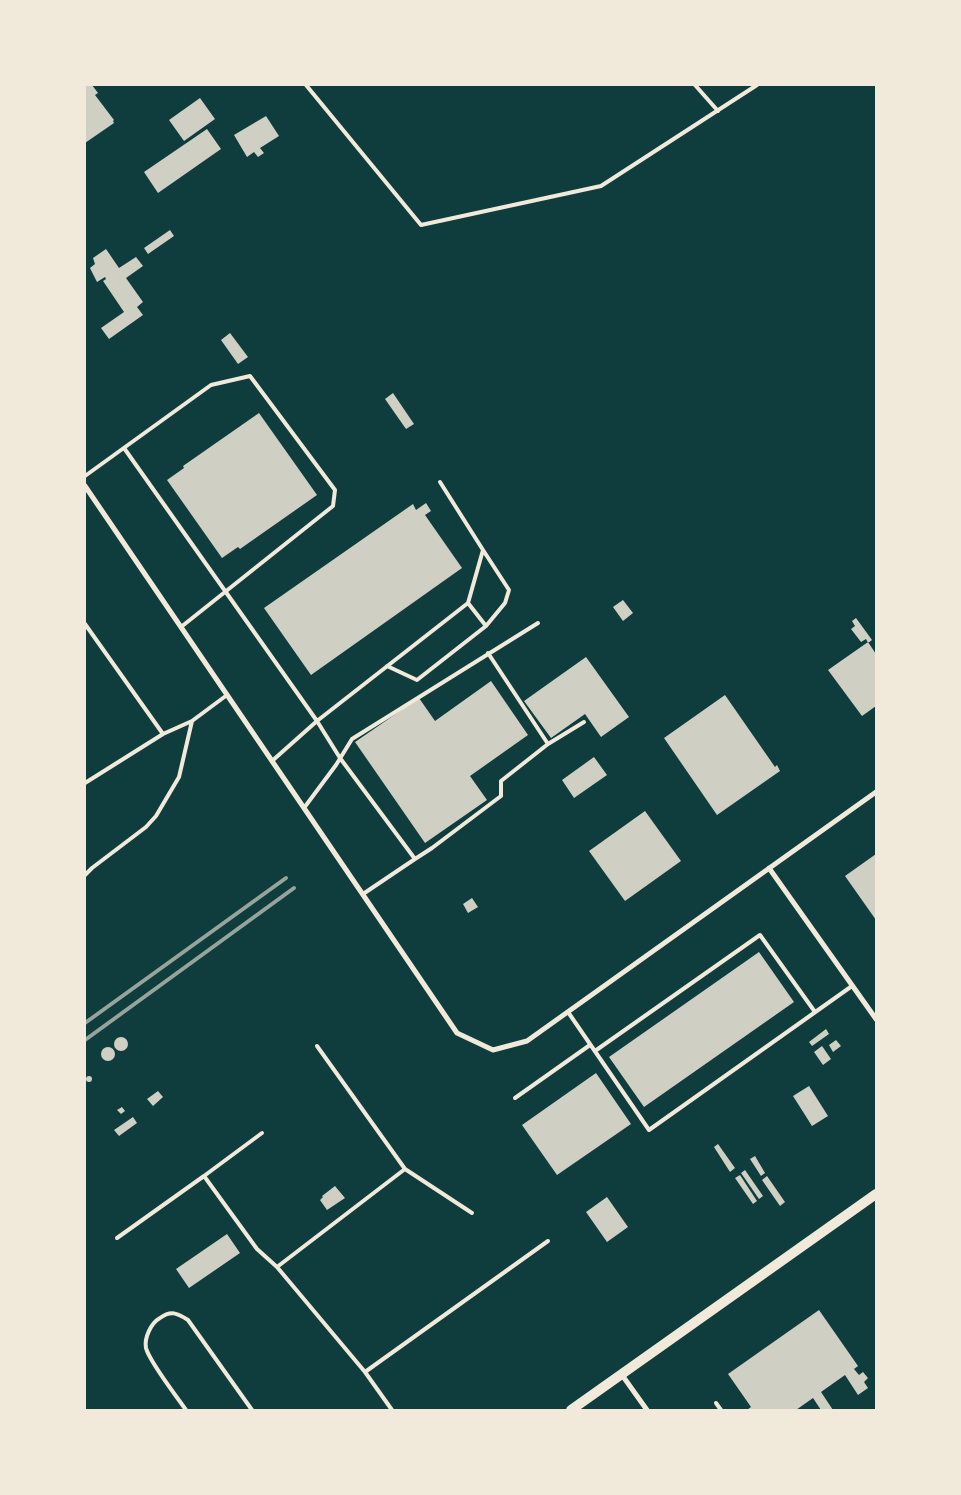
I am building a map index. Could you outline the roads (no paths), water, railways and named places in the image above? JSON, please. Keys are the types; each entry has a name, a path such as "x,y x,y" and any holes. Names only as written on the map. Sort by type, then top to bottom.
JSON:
{"main road":[{"path":"572,1410 876,1194"}],"street":[{"path":"85,486 457,1033 493,1050 527,1041 876,792"},
{"path":"769,868 876,1019"},
{"path":"622,1375 647,1410"}],"lane":[{"path":"306,85 421,226 601,186 758,85"},
{"path":"695,85 718,111"},
{"path":"85,476 211,385 250,376 335,490 333,506 181,627"},
{"path":"124,448 318,721 340,758 415,859"},
{"path":"387,666 416,680 486,626 505,603 509,590 440,482"},
{"path":"272,761 318,721 468,603 483,550"},
{"path":"468,603 486,626"},
{"path":"304,808 352,739 538,623"},
{"path":"85,624 163,734"},
{"path":"488,653 548,744"},
{"path":"85,783 163,734 192,721 227,694"},
{"path":"85,875 146,827 156,816 179,778 192,721"},
{"path":"363,894 432,848 501,796 501,781 548,744 584,722"},
{"path":"594,1051 760,935 815,1012"},
{"path":"568,1012 649,1130 852,986"},
{"path":"515,1098 590,1045"},
{"path":"317,1046 404,1169 472,1213"},
{"path":"117,1238 262,1133"},
{"path":"277,1267 404,1169"},
{"path":"204,1176 257,1250 277,1267 365,1372 392,1410"},
{"path":"365,1372 548,1241"},
{"path":"186,1410 151,1359 146,1347 148,1332 157,1319 167,1314 178,1313 188,1320 252,1410"},
{"path":"716,1404 721,1410"}],"railway":[{"path":"85,1023 286,878"},
{"path":"85,1040 294,888"}]}
